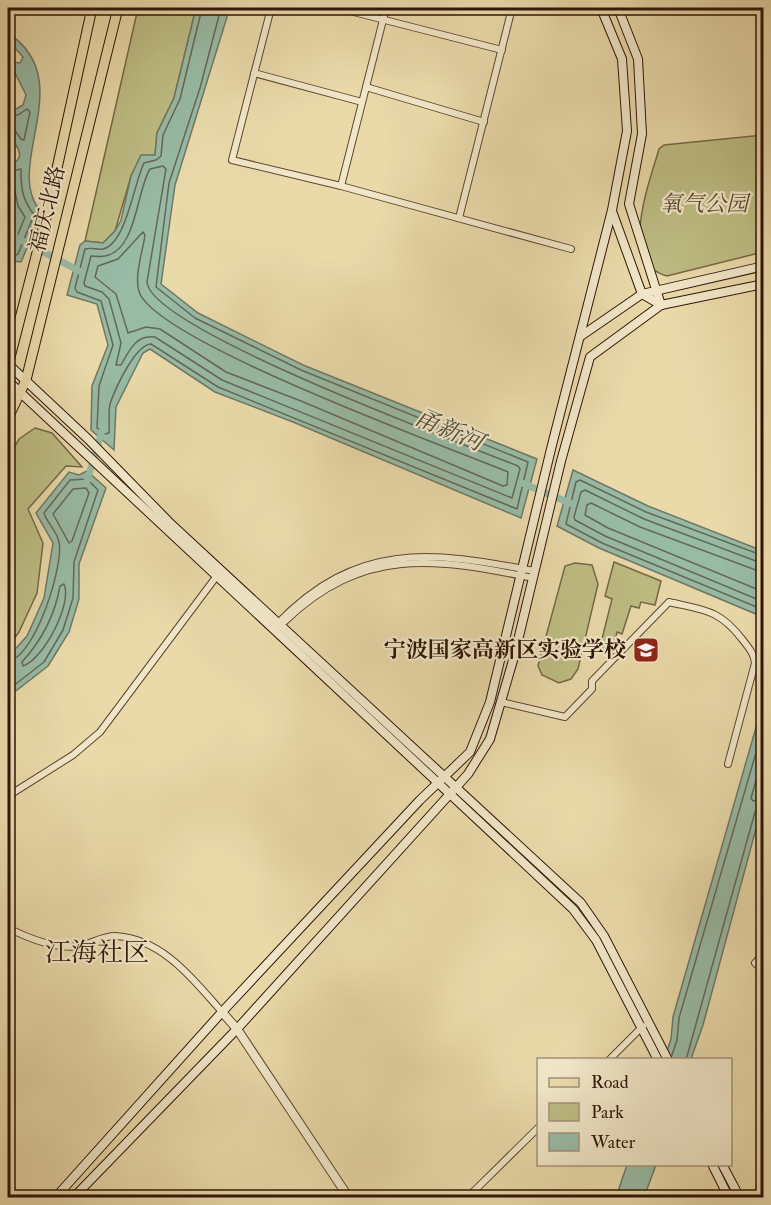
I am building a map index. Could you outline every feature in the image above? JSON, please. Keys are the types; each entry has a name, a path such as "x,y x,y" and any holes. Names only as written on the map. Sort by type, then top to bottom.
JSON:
{"main road":[{"name":"福庆北路","path":"8,364 47,214 92,8"},
{"name":"福庆北路","path":"8,418 26,380 64,218 118,8"},
{"path":"618,8 638,59 642,134 629,204 661,305"},
{"path":"55,1197 222,1012 470,752 490,702 549,455 612,210 627,131 622,59 606,9"},
{"path":"612,210 642,294 661,305"},
{"path":"581,336 642,294 764,266"},
{"path":"73,1197 237,1029 468,774 490,739 590,357 661,305 764,284"},
{"path":"8,364 88,439 219,573"},
{"path":"8,381 277,627 438,783 452,790 573,909 596,940 667,1058"},
{"path":"277,627 445,776 452,790"},
{"path":"645,1024 658,1058"},
{"path":"713,1166 729,1197"},
{"path":"724,1166 740,1197"}],"street":[{"path":"271,8 232,160 341,186 571,249"},
{"path":"338,8 502,50"},
{"path":"341,186 386,8"},
{"path":"459,219 513,8"},
{"path":"254,73 362,102"},
{"path":"366,87 484,122"},
{"path":"277,627 302,605 343,579 386,566 431,561 534,574"},
{"path":"8,796 73,755 100,732 219,573"},
{"path":"501,702 565,717 592,689 592,681 669,602 718,614 729,622 754,655 755,663 728,764"},
{"path":"8,928 21,934 66,946 80,946 113,936 132,939 171,958 183,968 237,1029 349,1197"},
{"path":"764,953 755,963 764,971"},
{"path":"610,1058 645,1024"},
{"path":"467,1197 537,1129"}],"green space":[{"path":"138,8 196,8 174,98 157,133 155,155 141,156 131,176 115,231 103,243 85,241"},
{"name":"氧气公园","path":"763,135 763,252 667,276 652,268 643,255 640,239 641,220 644,200 659,149 664,145"},
{"path":"35,428 52,433 82,467 66,466 28,509 43,543 37,593 19,632 8,647 8,458 19,439"},
{"path":"614,562 661,581 655,605 641,602 639,608 631,606 622,634 617,632 612,654 599,651 612,599 605,596"},
{"path":"575,563 592,565 598,584 578,669 571,679 559,683 542,675 538,666 565,566"}],"water":[{"path":"196,8 227,8 227,17 175,185 161,284 198,313 303,365 537,459 521,518 293,422 215,392 150,349 143,353 116,407 114,450 91,430 92,386 108,345 97,304 67,295 80,245 85,241 103,243 115,231 121,220 131,176 141,155 155,155 157,133 174,98"},
{"path":"8,33 29,53 38,75 40,99 29,173 31,194 42,213 21,262 13,261 8,267 8,166 19,158 20,154 8,129 7,114 8,109 16,109 23,105 26,95 15,73 8,65 8,55 13,62 20,63 23,57 8,40"},
{"path":"573,470 648,506 763,551 763,617 599,548 557,526"},
{"path":"87,471 106,488 79,564 79,599 69,632 48,666 8,697 8,657 27,636 44,598 53,543 36,513 69,472 79,475"},
{"path":"763,703 763,803 703,1025 691,1058 665,1058 671,1039 673,1017"},
{"path":"627,1166 656,1166 644,1197 616,1197"}],"waterway":[{"name":"甬新河","path":"8,233 81,272"},
{"path":"87,481 102,431"},
{"name":"甬新河","path":"522,483 572,504"}],"place":[{"name":"宁波国家高新区实验学校","path":"646,650"}],"district":[{"name":"江海社区","path":"97,953"}]}
